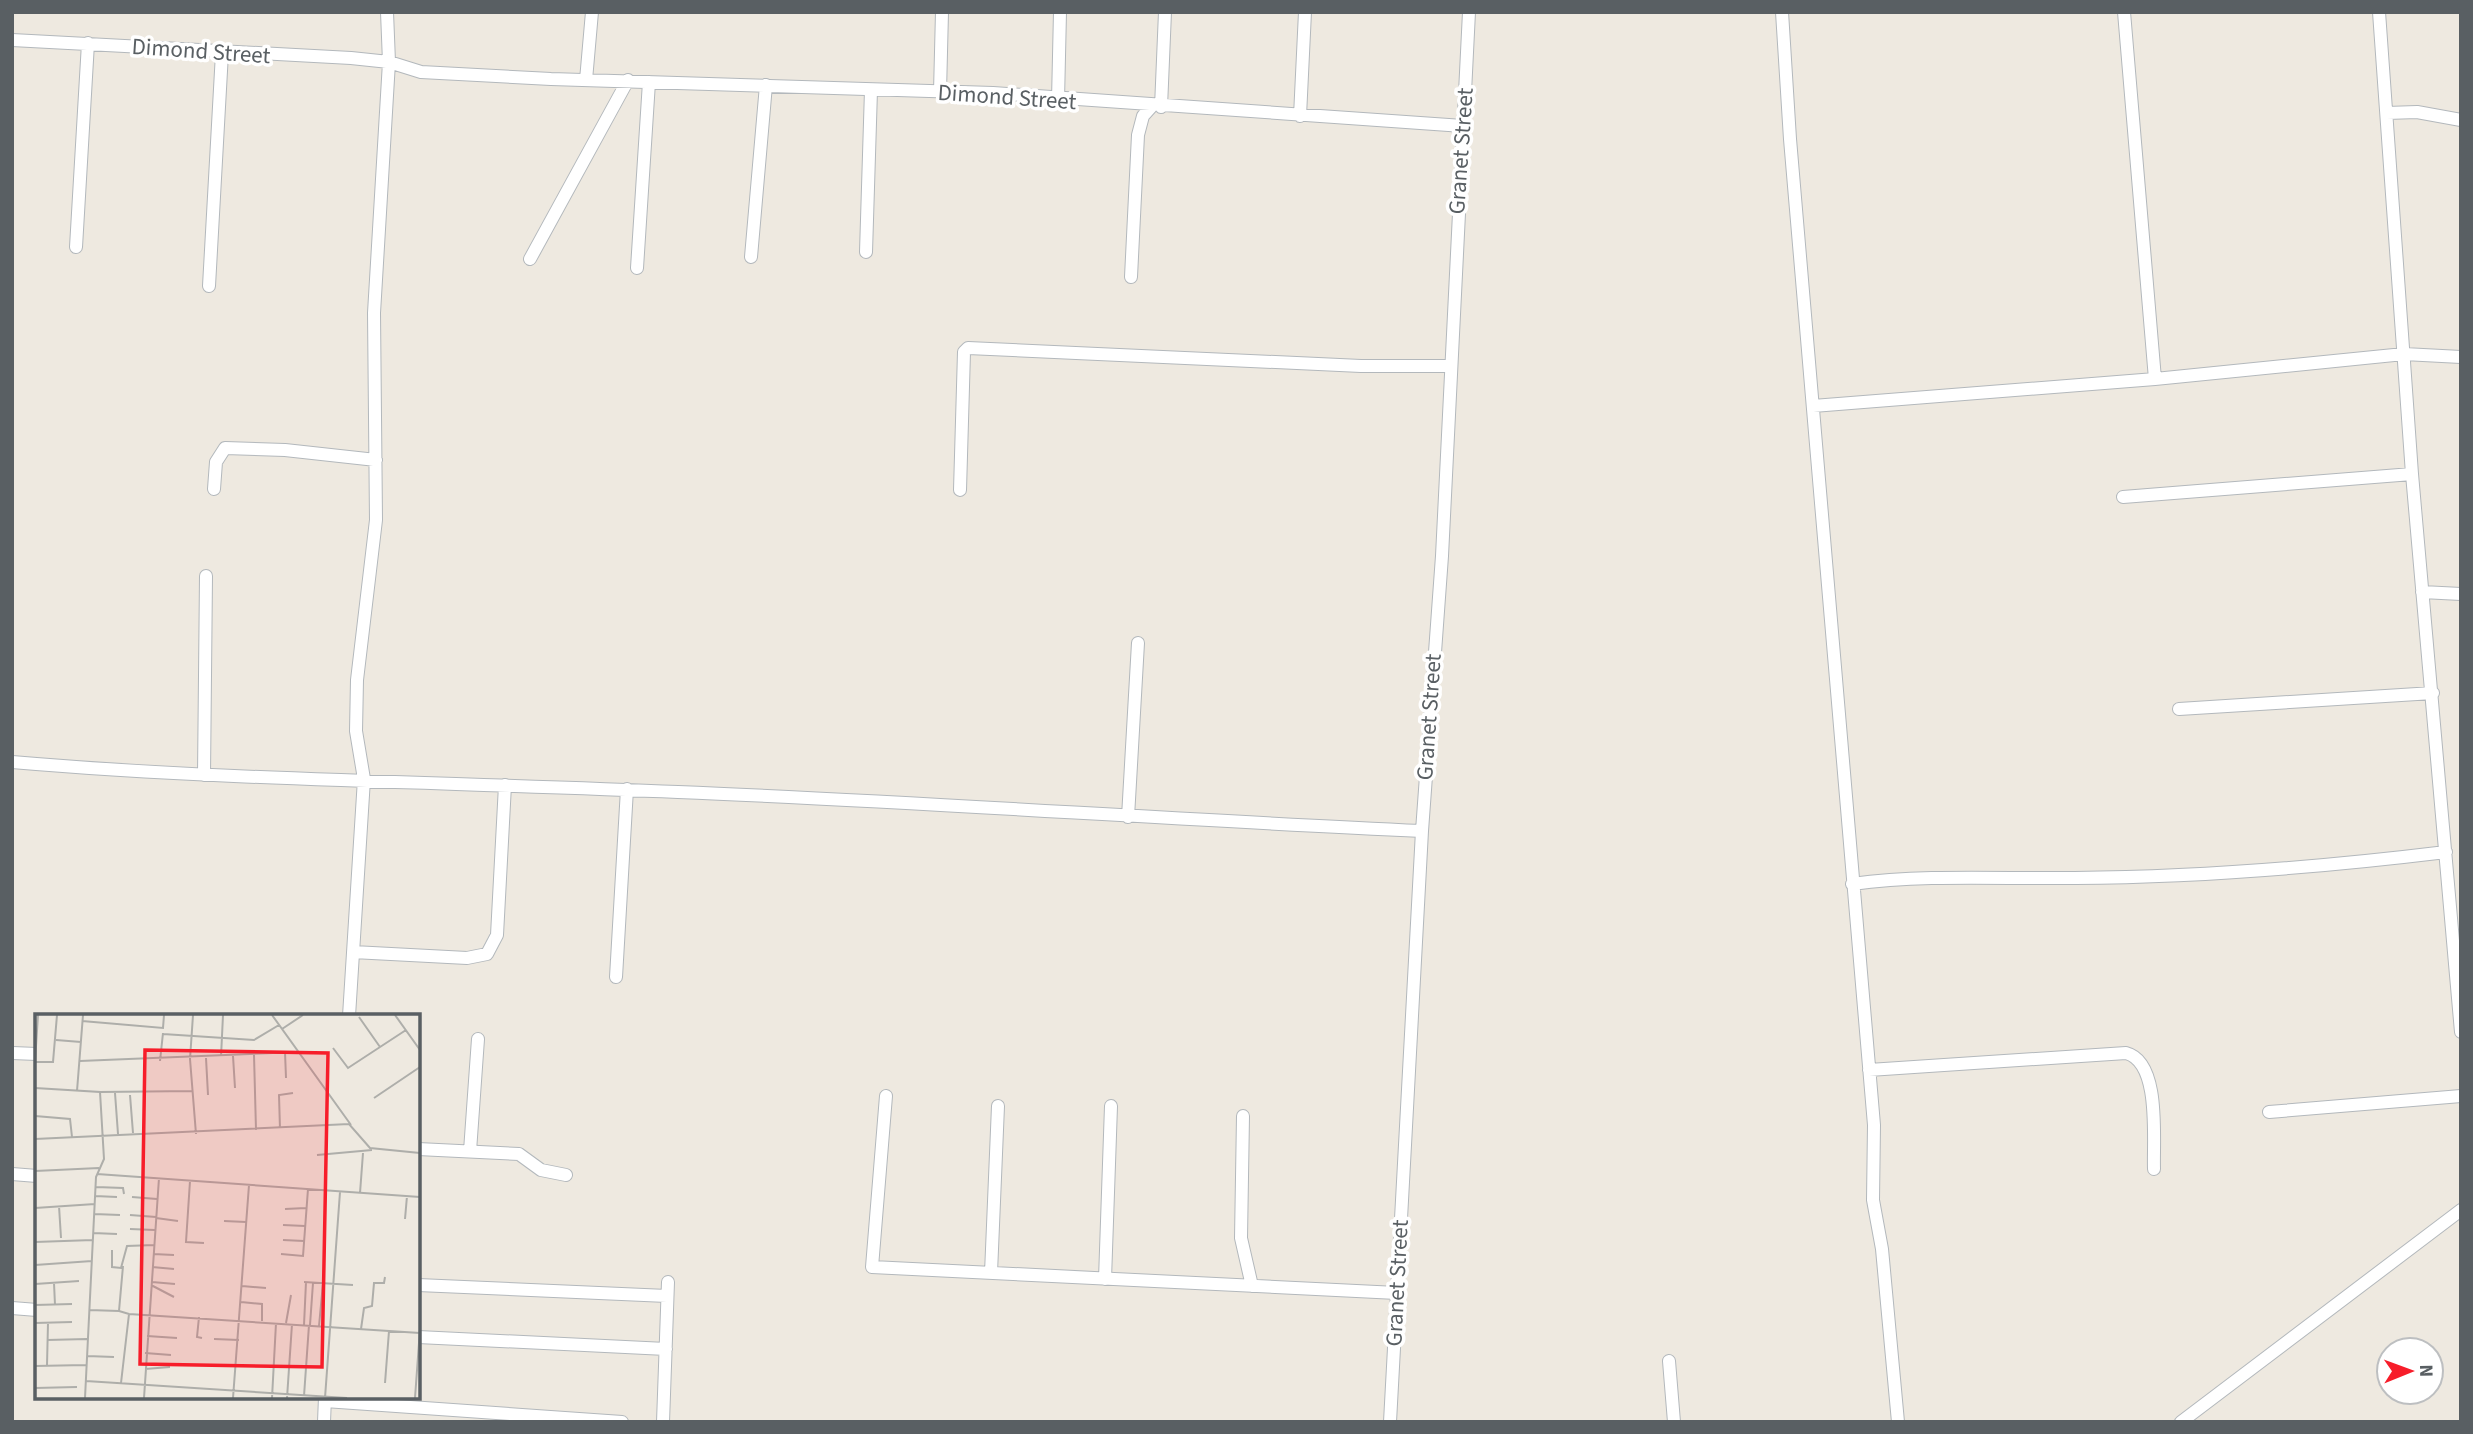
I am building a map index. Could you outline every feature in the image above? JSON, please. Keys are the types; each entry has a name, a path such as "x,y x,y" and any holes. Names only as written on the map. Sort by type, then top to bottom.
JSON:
{"street":[{"path":"349,1014 364,779 356,731 357,680 376,520 375,305 389,62 387,12"},
{"path":"586,80 592,12"},
{"path":"940,92 942,12"},
{"path":"1058,100 1060,12"},
{"path":"1130,277 1138,135 1143,116 1156,106 1166,12"},
{"path":"1300,116 1305,12"},
{"name":"Granet Street","path":"1390,1422 1422,831 1441,555 1469,12"},
{"path":"1782,12 1874,1125 1873,1200 1882,1249 1898,1422"},
{"path":"2124,12 2155,379"},
{"path":"2379,12 2412,474 2461,1032"},
{"name":"Dimond Street","path":"12,40 389,62 421,72 940,92 1463,126"},
{"path":"76,247 88,43"},
{"path":"209,286 222,53"},
{"path":"530,260 628,80"},
{"path":"637,268 649,82"},
{"path":"751,257 766,85"},
{"path":"866,252 872,90"},
{"path":"2387,113 2417,112 2447,115 2461,120"},
{"path":"960,490 964,352 968,348 1361,366 1450,366"},
{"path":"1813,406 2155,379 2404,354 2461,357"},
{"path":"214,489 216,462 225,448 285,450 376,460"},
{"path":"2123,497 2412,474"},
{"path":"204,775 206,576"},
{"path":"2422,592 2461,594"},
{"path":"1128,817 1138,643"},
{"path":"2179,709 2433,693"},
{"path":"12,762 204,775 627,789 1422,831"},
{"path":"353,952 467,958 487,954 497,934 505,785"},
{"path":"617,977 627,789"},
{"path":"1852,884 1897,878 2077,878 2218,872 2368,862 2446,852"},
{"path":"470,1151 478,1039"},
{"path":"1869,1070 2126,1052 2135,1055 2144,1066 2151,1095 2154,1169"},
{"path":"12,1053 35,1054"},
{"path":"886,1096 872,1267 1397,1293"},
{"path":"2269,1112 2461,1096"},
{"path":"991,1273 998,1106"},
{"path":"1105,1279 1111,1106"},
{"path":"1243,1116 1241,1238 1252,1286"},
{"path":"420,1149 519,1154 541,1170 566,1175"},
{"path":"12,1174 35,1176"},
{"path":"2181,1422 2461,1210"},
{"path":"663,1422 668,1282"},
{"path":"420,1285 667,1296"},
{"path":"12,1308 35,1310"},
{"path":"420,1337 666,1349"},
{"path":"1669,1361 1674,1422"},
{"path":"324,1422 325,1399 622,1422"}]}
